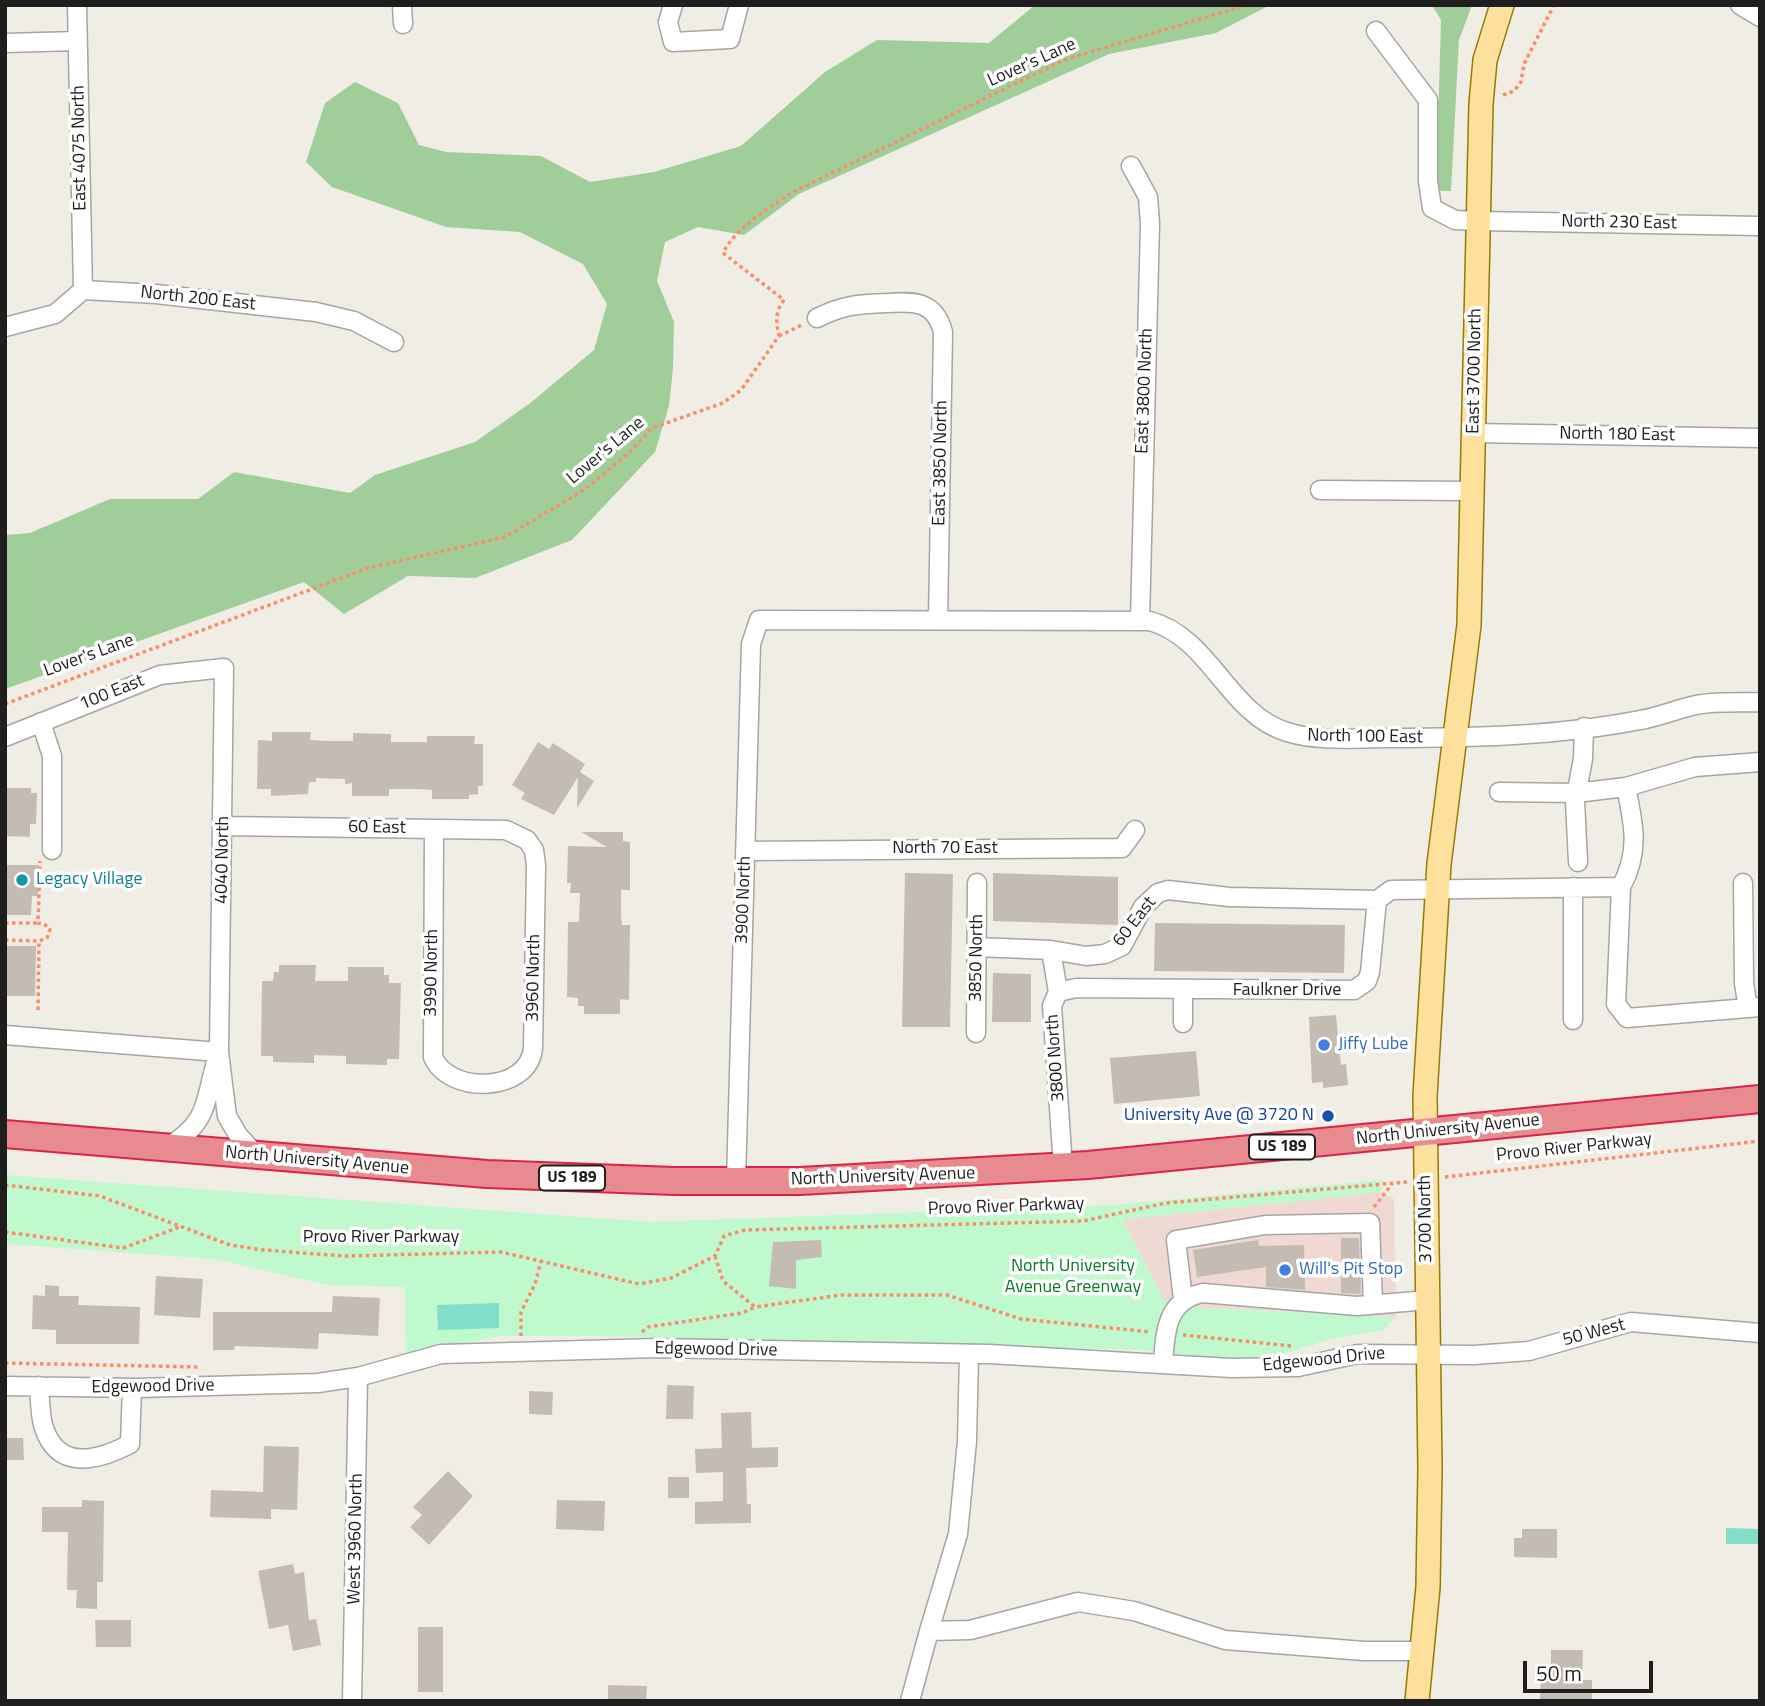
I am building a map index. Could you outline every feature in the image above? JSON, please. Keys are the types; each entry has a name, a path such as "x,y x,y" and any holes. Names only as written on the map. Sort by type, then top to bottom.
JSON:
{"highway":[{"name":"North University Avenue","path":"5,1134 500,1175 736,1181 891,1177 1063,1167 1760,1099"}],"main road":[{"name":"East 3700 North","path":"1454,738 1469,625 1485,60 1502,5"},
{"name":"3700 North","path":"1418,1701 1428,1587 1429,1353 1423,1132 1438,889 1454,738"}],"street":[{"name":"East 4075 North","path":"77,5 83,290"},
{"path":"402,5 403,24"},
{"path":"673,5 668,22 673,43 730,39 739,5"},
{"path":"1740,5 1760,17"},
{"name":"North 230 East","path":"1377,31 1428,100 1428,181 1433,208 1455,220 1760,226"},
{"path":"5,43 77,41"},
{"name":"East 3800 North","path":"1131,166 1148,197 1150,224 1140,620"},
{"path":"5,327 55,314 83,290"},
{"name":"North 200 East","path":"83,290 156,294 316,312 354,321 394,342"},
{"name":"East 3850 North","path":"817,318 844,305 912,301 931,309 940,321 943,332 939,620"},
{"name":"North 180 East","path":"1474,433 1760,438"},
{"path":"1320,490 1472,491"},
{"name":"North 100 East","path":"759,620 1140,620 1166,625 1195,645 1248,708 1266,722 1284,731 1319,737 1454,738 1641,720 1699,704 1760,702"},
{"name":"3900 North","path":"736,1181 751,644 759,620"},
{"name":"100 East","path":"5,737 160,675 224,668"},
{"name":"4040 North","path":"224,668 219,1052 227,1116 238,1135 257,1156"},
{"path":"41,722 52,756 46,854"},
{"path":"1578,862 1576,793 1584,727"},
{"path":"1499,792 1576,793 1626,787 1695,767 1760,762"},
{"path":"1626,787 1634,824 1633,864 1621,887 1616,1004 1627,1018 1754,1008 1744,984 1743,883"},
{"name":"60 East","path":"224,827 506,830 527,840"},
{"name":"3990 North","path":"434,829 431,1050 436,1064 446,1075 461,1081 483,1081"},
{"name":"North 70 East","path":"745,851 1122,848 1135,830"},
{"name":"3960 North","path":"483,1081 503,1081 520,1075 533,1055 536,866 534,850 527,840"},
{"name":"3850 North","path":"976,1033 977,883"},
{"path":"1573,887 1573,1020"},
{"path":"1377,900 1398,888 1621,887"},
{"name":"60 East","path":"977,947 1051,950 1095,956 1115,950 1128,938 1149,899 1168,890 1229,897 1377,900"},
{"name":"Faulkner Drive","path":"1058,992 1076,988 1354,990 1367,981 1370,972 1377,900"},
{"name":"3800 North","path":"1051,950 1058,992 1052,1006 1063,1167"},
{"path":"1183,989 1183,1023"},
{"path":"5,1035 219,1052"},
{"name":"4040 North","path":"166,1148 190,1131 204,1114 219,1052"},
{"path":"1163,1364 1167,1324 1183,1299 1175,1240 1265,1225 1370,1223 1373,1304"},
{"path":"1183,1299 1203,1293 1357,1306 1428,1300"},
{"name":"50 West","path":"1429,1353 1474,1355 1529,1351 1631,1322 1760,1333"},
{"name":"Edgewood Drive","path":"5,1386 132,1388 318,1383 358,1377 441,1354 516,1351 657,1348 969,1354 1231,1368 1298,1367 1358,1354 1429,1353"},
{"path":"910,1701 958,1534 967,1441 969,1354"},
{"name":"West 3960 North","path":"352,1701 358,1377"},
{"path":"39,1386 43,1425 54,1446 77,1460 102,1459 130,1444 132,1388"},
{"path":"929,1631 970,1630 1078,1602 1134,1611 1225,1640 1364,1651 1423,1651"}],"path":[{"name":"Lover's Lane","path":"5,704 368,568 505,537 584,490 630,452 652,428 723,403 741,390 779,336 776,322 778,308 784,300 723,253 739,232 770,208 791,193 1064,60 1247,5"},
{"path":"1503,95 1514,91 1521,82 1524,64 1554,5"},
{"path":"779,336 817,318"},
{"path":"38,923 46,854"},
{"path":"5,923 38,923 50,929 47,937 39,941 5,940"},
{"path":"38,1010 39,941"},
{"name":"Provo River Parkway","path":"5,1185 100,1196 230,1245 346,1256 501,1252 639,1284 671,1278 715,1256 724,1236 745,1230 1083,1221 1166,1203 1392,1184 1760,1141"},
{"path":"1373,1209 1392,1184"},
{"path":"5,1231 123,1248 180,1226"},
{"path":"715,1256 723,1281 755,1307"},
{"path":"533,1338 521,1338 520,1312 535,1284 541,1261"},
{"path":"635,1336 648,1328 742,1313 755,1307 841,1295 947,1295 1021,1319"},
{"path":"5,1363 208,1367"}],"shaded area":[{"path":"1381,1192 1394,1199 1396,1317 1191,1307 1165,1302 1122,1220 1169,1210"}],"green space":[{"path":"1035,5 1270,5 1216,33 1109,54 799,194 744,235 698,227 665,242 657,281 674,322 673,368 669,406 655,452 572,540 475,578 408,576 344,614 304,582 5,689 5,535 30,533 110,499 198,499 234,472 350,493 375,475 475,442 529,404 594,350 607,304 583,264 520,232 446,227 332,187 306,162 325,103 355,82 398,103 419,145 446,152 541,156 590,182 654,172 741,146 825,72 877,40 989,43"},
{"path":"1432,5 1472,5 1459,40 1451,191 1436,191 1441,20"},
{"name":"North University Avenue Greenway","path":"5,1175 651,1222 1114,1205 1382,1180 1381,1192 1123,1220 1165,1302 1191,1307 1396,1317 1383,1330 1327,1340 1257,1362 1141,1350 602,1336 501,1336 406,1355 405,1287 328,1285 214,1259 5,1244"},
{"path":"499,1303 499,1328 438,1330 437,1305"},
{"path":"1726,1528 1760,1529 1760,1544 1726,1544"}],"building":[{"path":"272,732 311,732 310,740 326,741 353,741 353,733 391,734 391,742 427,742 427,736 475,736 474,744 483,744 483,786 478,786 478,794 469,795 469,799 432,799 432,790 419,789 389,789 389,796 352,796 352,783 345,784 345,779 316,778 316,782 309,782 308,794 271,796 271,789 257,789 258,740 272,741"},
{"path":"538,742 549,749 553,743 585,764 580,772 594,781 577,808 578,777 554,815 521,799 525,793 512,785"},
{"name":"Legacy Village","path":"5,788 31,788 31,793 37,793 36,824 30,824 30,837 5,836"},
{"path":"581,832 623,832 623,841 630,842 630,890 621,890 622,925 630,925 629,1000 620,999 620,1014 584,1014 584,1006 578,1006 578,998 567,997 568,922 579,922 580,893 570,893 571,883 567,883 568,846 607,847"},
{"name":"Legacy Village","path":"5,865 39,865 38,896 32,896 31,915 5,915"},
{"path":"905,873 953,874 950,1027 902,1027"},
{"path":"993,873 1118,877 1118,925 993,921"},
{"path":"1155,923 1345,925 1344,973 1154,971"},
{"path":"5,946 36,946 35,996 5,996"},
{"path":"279,965 316,965 315,981 348,981 348,967 384,967 384,975 389,975 389,983 401,983 399,1059 387,1059 387,1065 346,1064 346,1056 314,1055 314,1063 273,1062 273,1056 261,1056 262,981 273,981 274,972 279,972"},
{"path":"993,973 1031,974 1031,1022 992,1022"},
{"name":"Jiffy Lube","path":"1336,1015 1341,1065 1346,1064 1348,1085 1323,1088 1323,1082 1312,1083 1309,1017"},
{"path":"1196,1051 1200,1096 1114,1104 1110,1058"},
{"name":"Will's Pit Stop","path":"1341,1238 1359,1238 1361,1294 1341,1293"},
{"path":"821,1240 822,1257 796,1260 796,1289 769,1286 773,1242"},
{"path":"1258,1240 1259,1246 1304,1245 1305,1290 1266,1287 1266,1267 1197,1277 1193,1250"},
{"path":"156,1276 203,1279 200,1318 154,1315"},
{"path":"45,1285 59,1286 59,1296 79,1296 78,1305 140,1307 139,1344 56,1344 56,1330 32,1329 33,1295 45,1296"},
{"path":"333,1296 380,1298 378,1336 319,1333 318,1349 235,1346 234,1350 213,1350 213,1312 332,1312"},
{"path":"667,1385 694,1386 693,1419 666,1419"},
{"path":"529,1391 553,1392 552,1415 529,1414"},
{"path":"751,1412 752,1448 778,1447 778,1467 746,1468 747,1504 751,1504 751,1523 695,1524 695,1502 723,1501 723,1472 696,1473 695,1449 722,1448 721,1413"},
{"path":"5,1438 23,1438 24,1460 5,1460"},
{"path":"264,1446 299,1447 297,1510 271,1509 271,1519 210,1517 211,1490 263,1492"},
{"path":"448,1471 473,1496 429,1545 410,1527 422,1515 413,1507"},
{"path":"668,1477 689,1477 689,1498 668,1498"},
{"path":"82,1500 104,1501 103,1582 97,1582 97,1609 76,1608 77,1590 67,1590 68,1532 42,1532 42,1507 82,1507"},
{"path":"557,1500 605,1501 604,1531 556,1529"},
{"path":"1522,1529 1557,1529 1557,1558 1514,1557 1514,1538 1522,1538"},
{"path":"293,1564 295,1574 304,1572 309,1620 316,1619 321,1645 293,1651 288,1625 269,1629 258,1571"},
{"path":"95,1620 131,1620 131,1647 96,1647"},
{"path":"418,1627 443,1627 443,1692 418,1692"},
{"path":"1551,1650 1583,1650 1582,1680 1592,1680 1592,1701 1540,1701 1541,1670 1551,1670"},
{"path":"608,1685 647,1686 646,1701 608,1701"}],"place":[{"name":"Legacy Village","path":"22,880"},
{"name":"Jiffy Lube","path":"1324,1045"},
{"name":"University Ave @ 3720 N","path":"1328,1116"},
{"name":"Will's Pit Stop","path":"1285,1270"}]}
